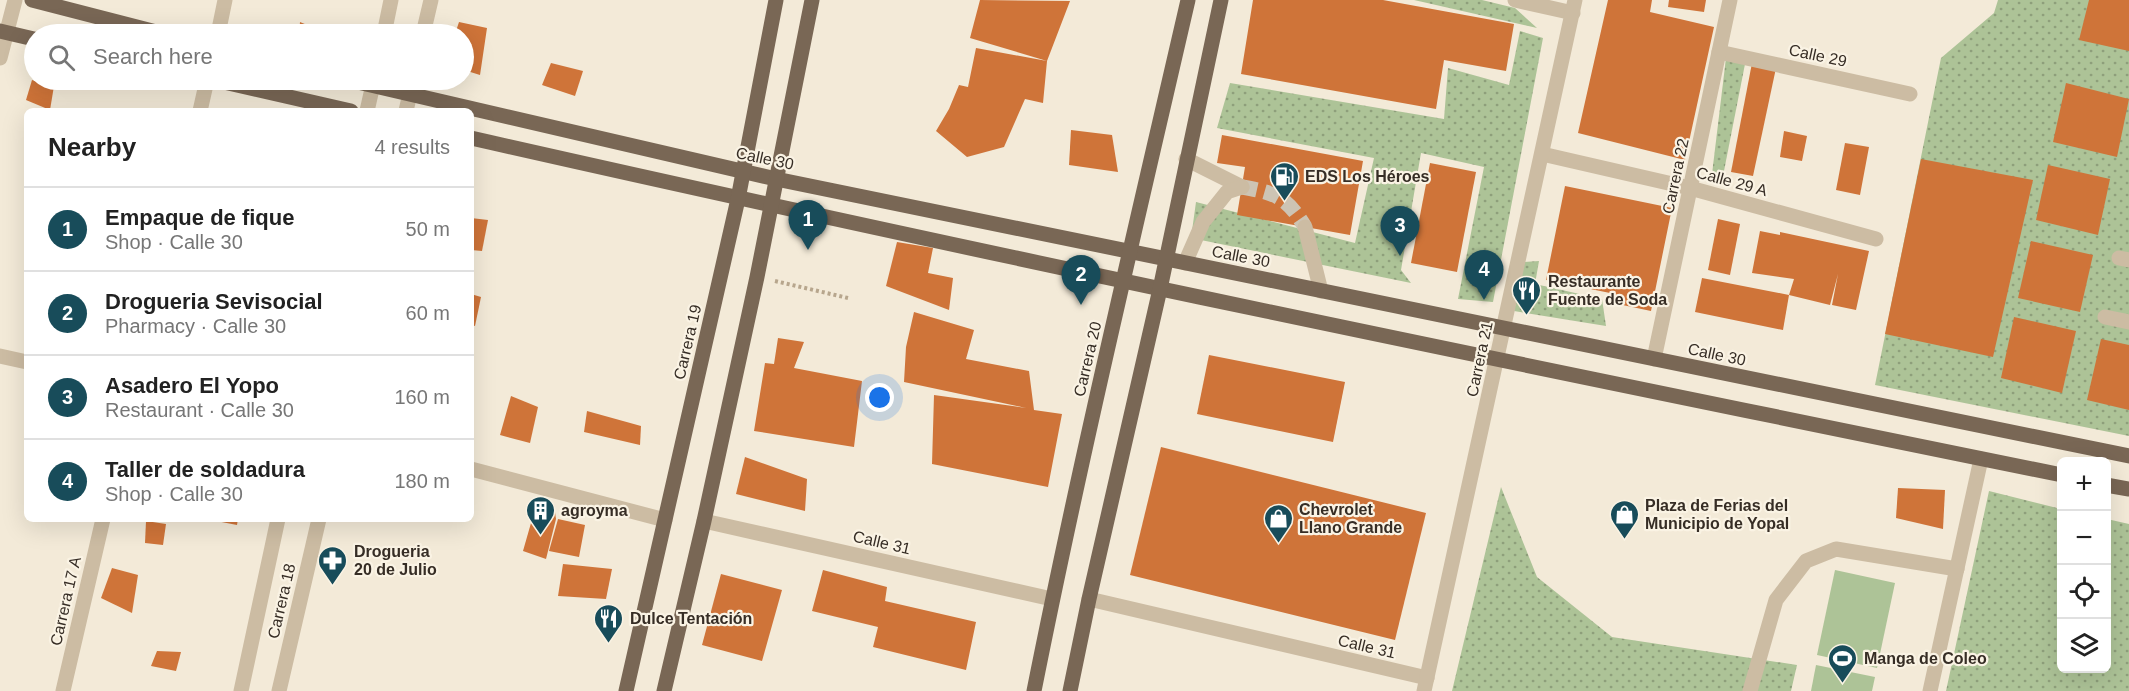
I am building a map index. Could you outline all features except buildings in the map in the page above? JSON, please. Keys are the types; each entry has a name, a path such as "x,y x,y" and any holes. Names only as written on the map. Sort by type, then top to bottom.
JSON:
{"main road":[{"path":"32,0 125,24"},
{"name":"Carrera 19","path":"626,691 738,199 776,0"},
{"path":"664,691 757,277 812,0"},
{"name":"Carrera 20","path":"1034,691 1052,599 1188,0"},
{"path":"1070,691 1160,289 1221,0"},
{"path":"3,32 24,37"},
{"path":"259,90 338,108"},
{"name":"Calle 30","path":"427,90 743,172 2129,456"},
{"path":"474,139 738,199 1160,289 2057,475"},
{"path":"2111,486 2129,489"}],"street":[{"path":"0,58 3,32 15,0"},
{"path":"220,24 225,0"},
{"path":"386,24 391,0"},
{"path":"425,24 431,0"},
{"path":"1515,0 1574,6"},
{"name":"Carrera 22","path":"1654,359 1730,0"},
{"name":"Carrera 21","path":"1426,685 1574,6"},
{"name":"Calle 29","path":"1719,52 1910,94"},
{"path":"201,108 205,90"},
{"path":"368,108 371,90"},
{"path":"407,108 411,90"},
{"name":"Calle 29 A","path":"1542,154 1690,188 1876,239"},
{"path":"1185,263 1203,222 1227,192 1242,187 1186,159"},
{"path":"1305,227 1321,291"},
{"path":"2105,317 2129,322"},
{"path":"0,356 24,361"},
{"path":"1930,691 1981,459"},
{"path":"474,470 665,520"},
{"name":"Calle 31","path":"704,521 1052,599"},
{"name":"Carrera 17 A","path":"63,691 102,522"},
{"name":"Carrera 18","path":"241,691 277,522"},
{"name":"Carrera 18","path":"279,691 318,522"},
{"path":"1750,691 1776,600 1806,561 1836,549 1957,569"},
{"name":"Calle 31","path":"1089,599 1426,685"}],"path":[{"path":"757,277 848,298"}],"green space":[{"path":"1414,0 1482,0 1515,8 1537,28"},
{"path":"1998,0 2129,0 2129,436 1875,385 1941,58 1994,13"},
{"path":"1520,31 1543,38 1493,302 1458,299 1484,167 1421,153 1401,270 1411,283 1191,238 1196,202 1355,243 1374,158 1217,128 1230,83 1444,119 1448,68 1509,85"},
{"path":"1726,58 1745,64 1723,176 1712,174"},
{"path":"1539,261 1535,284 1602,299 1606,326 1514,311 1524,262"},
{"path":"1501,487 1537,577 1612,637 1797,665 1791,691 1452,691"},
{"path":"1989,491 2057,508 2057,673 2111,673 2111,520 2129,524 2129,691 1946,691"},
{"path":"1835,570 1895,583 1877,668 1817,655"},
{"name":"Manga de Coleo","path":"1816,665 1875,677 1872,691 1811,691"}],"tunnel":[{"path":"1242,187 1280,198 1299,217 1305,227"}],"place":[{"name":"EDS Los Héroes","path":"1284,202"},
{"name":"Empaque de fique","path":"808,250"},
{"name":"Asadero El Yopo","path":"1400,256"},
{"name":"Taller de soldadura","path":"1484,300"},
{"name":"Drogueria Sevisocial","path":"1081,305"},
{"name":"Restaurante Fuente de Soda","path":"1527,316"},
{"name":"agroyma","path":"540,536"},
{"name":"Plaza de Ferias del Municipio de Yopal","path":"1624,540"},
{"name":"Chevrolet Llano Grande","path":"1278,544"},
{"name":"Drogueria 20 de Julio","path":"333,586"},
{"name":"Dulce Tentación","path":"609,644"},
{"name":"Manga de Coleo","path":"1843,684"}]}
